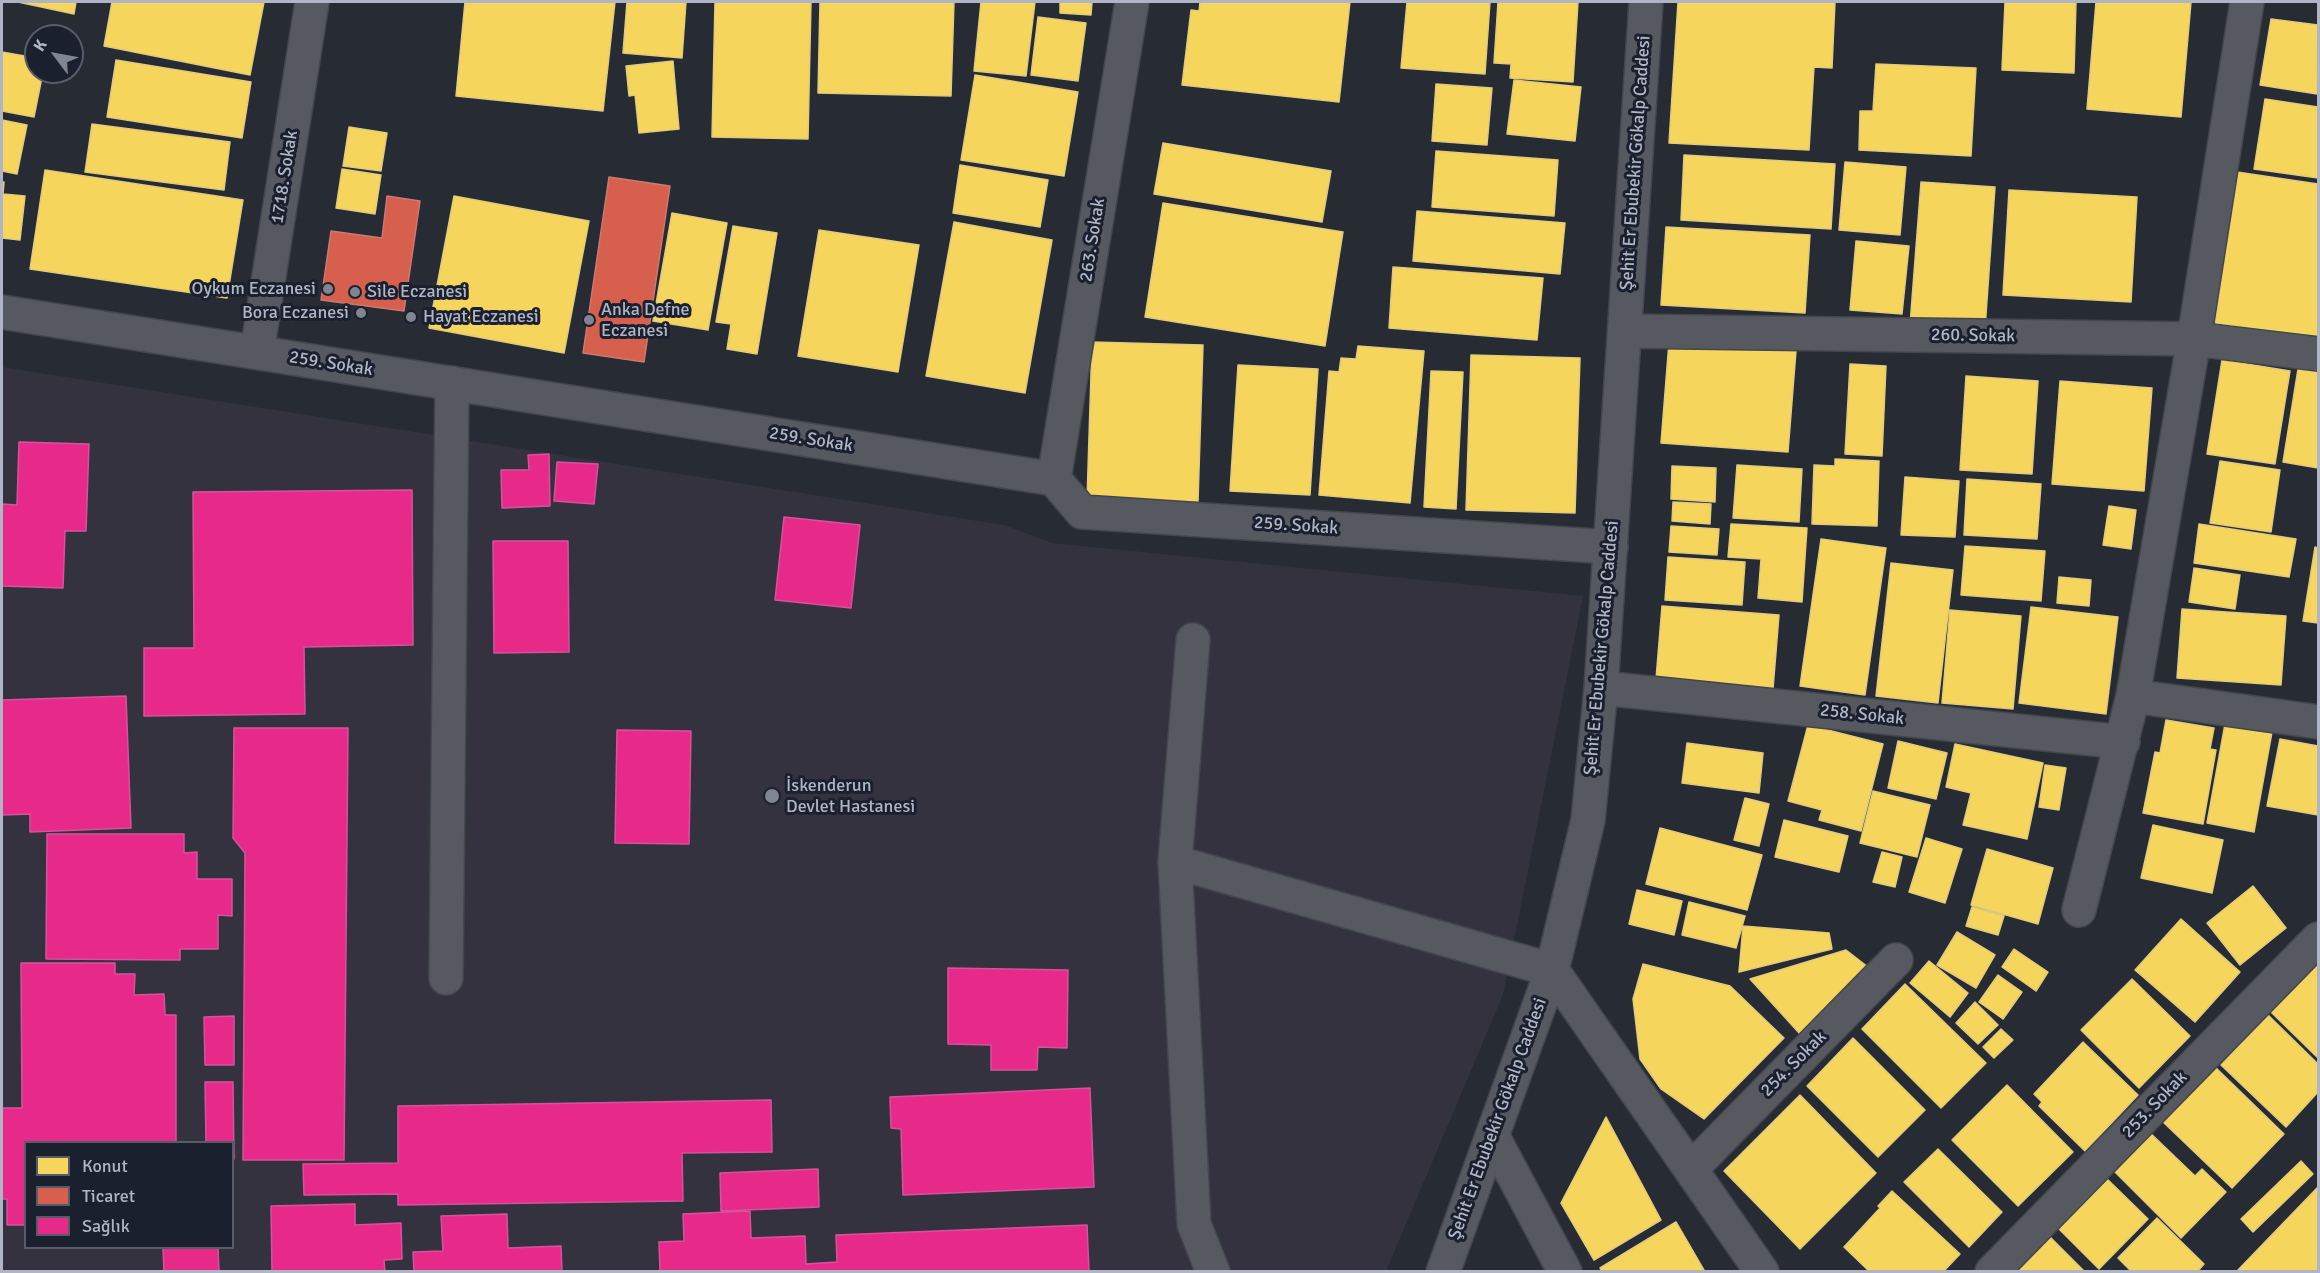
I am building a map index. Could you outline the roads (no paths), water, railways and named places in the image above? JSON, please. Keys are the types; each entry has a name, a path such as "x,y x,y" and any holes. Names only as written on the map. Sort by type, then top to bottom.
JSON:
{"street":[{"name":"1718. Sokak","path":"257,352 312,2"},
{"name":"263. Sokak","path":"1054,479 1132,2"},
{"name":"Şehit Er Ebubekir Gökalp Caddesi","path":"1443,1272 1552,970 1588,820 1611,547 1646,2"},
{"path":"2079,910 2133,696 2194,339 2247,2"},
{"name":"259. Sokak","path":"2,312 1054,479 1083,512 1611,547"},
{"name":"260. Sokak","path":"1626,331 2194,339 2319,354"},
{"path":"446,978 452,382"},
{"path":"1193,640 1175,862 1194,1224 1213,1272"},
{"name":"258. Sokak","path":"1601,687 2123,742"},
{"path":"2133,696 2319,722"},
{"path":"1175,862 1552,970 1692,1167 1762,1272"},
{"name":"253. Sokak","path":"1992,1272 2319,939"},
{"name":"254. Sokak","path":"1692,1167 1896,960"},
{"path":"1493,1137 1565,1272"}],"place":[{"name":"Oykum Eczanesi","path":"328,289"},
{"name":"Sile Eczanesi","path":"355,292"},
{"name":"Bora Eczanesi","path":"361,313"},
{"name":"Hayat Eczanesi","path":"411,317"},
{"name":"Anka Defne Eczanesi","path":"589,320"},
{"name":"İskenderun Devlet Hastanesi","path":"772,796"}]}
